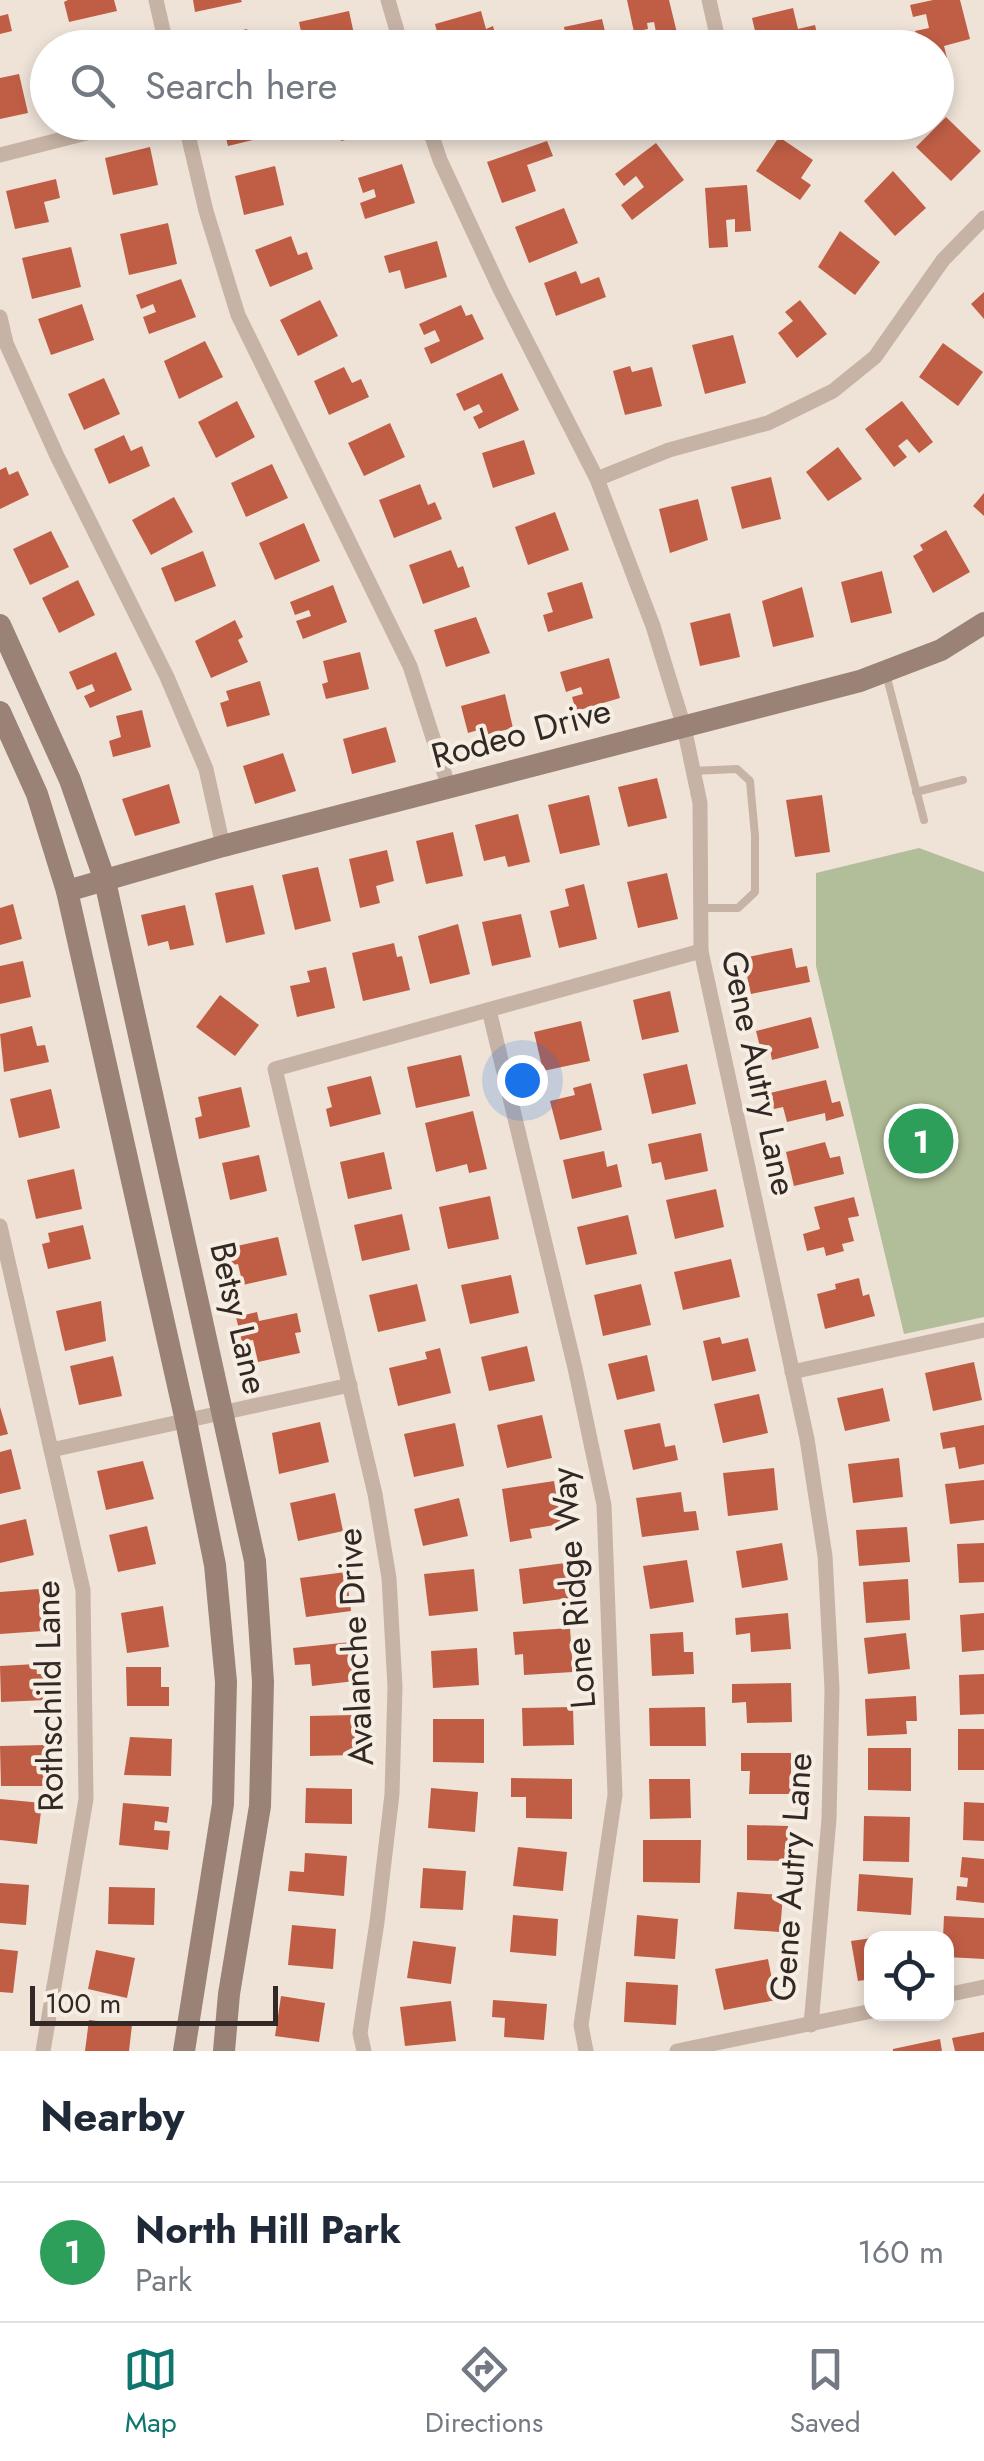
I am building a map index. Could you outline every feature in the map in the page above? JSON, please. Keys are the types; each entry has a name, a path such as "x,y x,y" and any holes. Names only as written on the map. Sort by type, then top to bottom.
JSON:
{"main road":[{"name":"Rodeo Drive","path":"67,891 223,846 860,681 941,650 984,623"},
{"name":"Betsy Lane","path":"0,625 70,780 105,881 254,1561 263,1682 260,1806 224,2051"},
{"path":"0,712 37,794 67,891 215,1565 226,1682 223,1804 184,2051"}],"street":[{"path":"156,0 163,30"},
{"path":"388,0 397,30"},
{"path":"709,0 716,30"},
{"path":"0,155 59,140"},
{"path":"189,140 206,212 238,315 410,666 449,788"},
{"name":"Gene Autry Lane","path":"433,140 500,289 598,479 653,626 694,771 700,803 700,951 807,1439 825,1556 832,1689 829,1819 811,2025"},
{"path":"598,479 669,450 768,422 834,391 875,357 943,260 984,218"},
{"path":"0,317 6,344 199,754 223,846"},
{"path":"489,1010 700,951"},
{"name":"Avalanche Drive","path":"364,2051 360,2033 392,1794 395,1688 389,1578 376,1494 275,1069 489,1010"},
{"name":"Lone Ridge Way","path":"489,1010 604,1505 615,1795 581,2024 586,2051"},
{"name":"Rothschild Lane","path":"0,1226 84,1590 86,1799 44,2051"},
{"path":"792,1372 984,1330"},
{"path":"52,1450 350,1385"},
{"path":"954,1993 984,1987"},
{"path":"677,2051 864,2014"}],"lane":[{"path":"885,672 924,820"},
{"path":"694,771 737,769 750,781 755,836 755,892 738,908 702,908"},
{"path":"916,792 963,780"}],"green space":[{"path":"919,848 984,872 984,1317 904,1334 816,966 816,873"}],"building":[{"path":"114,0 117,11 69,22 64,2"},
{"path":"193,0 241,0 242,2 195,12"},
{"path":"627,0 669,0 676,30 656,30 654,22 647,23 648,29 634,30"},
{"path":"960,0 970,39 954,43 954,30 920,30 929,28 926,14 913,17 910,5"},
{"path":"793,8 798,29 815,25 816,30 755,30 752,18"},
{"path":"349,11 353,30 301,30 299,22"},
{"path":"481,11 486,29 493,26 494,30 436,30 435,24"},
{"path":"8,14 12,31 0,34 0,16"},
{"path":"602,19 605,30 565,30 564,27"},
{"path":"19,74 28,113 0,119 0,78"},
{"path":"954,125 981,151 951,181 916,147 923,140 954,140"},
{"path":"226,140 253,140 228,146"},
{"path":"777,140 783,140 813,160 801,178 811,185 800,200 756,171"},
{"path":"547,141 553,156 527,165 536,191 502,203 487,162"},
{"path":"656,143 684,180 632,220 621,205 644,187 636,176 624,186 615,174"},
{"path":"150,147 158,185 113,195 105,158"},
{"path":"402,164 415,203 365,219 360,203 376,197 374,189 363,193 358,178"},
{"path":"275,166 284,205 244,215 235,176"},
{"path":"893,171 926,208 895,236 864,201"},
{"path":"56,179 60,198 44,202 49,222 15,229 6,191"},
{"path":"747,185 751,231 735,232 735,219 726,220 728,247 709,248 705,188"},
{"path":"564,208 578,243 529,263 515,227"},
{"path":"168,223 177,264 129,275 120,234"},
{"path":"840,231 880,262 855,295 818,267"},
{"path":"291,236 298,255 307,252 313,269 270,287 255,250"},
{"path":"437,241 447,277 405,289 400,270 389,273 384,256"},
{"path":"71,247 81,287 32,299 22,258"},
{"path":"576,271 581,284 599,277 606,297 556,316 544,283"},
{"path":"181,279 196,317 149,334 143,317 156,312 153,304 141,309 136,295"},
{"path":"984,292 984,319 971,304"},
{"path":"320,300 338,336 298,356 280,320"},
{"path":"800,300 827,334 797,358 778,333 793,321 785,312"},
{"path":"82,304 94,340 51,355 38,319"},
{"path":"461,305 466,316 472,314 484,339 431,364 424,348 440,341 435,330 424,335 419,324"},
{"path":"733,335 746,383 705,394 692,345"},
{"path":"205,341 223,377 179,399 164,361"},
{"path":"943,343 983,372 958,406 919,377"},
{"path":"630,366 632,372 652,367 662,406 625,415 613,371"},
{"path":"344,367 352,383 361,379 369,397 329,415 314,381"},
{"path":"502,373 519,410 479,429 473,417 483,412 479,404 464,411 456,394"},
{"path":"104,378 120,414 84,430 68,394"},
{"path":"237,401 255,437 216,458 198,422"},
{"path":"902,401 933,442 919,453 907,439 898,446 907,457 894,467 865,429"},
{"path":"390,423 405,457 364,476 348,443"},
{"path":"124,435 131,451 142,446 150,466 109,484 94,449"},
{"path":"524,440 535,474 493,488 482,453"},
{"path":"838,447 862,479 828,501 806,472"},
{"path":"272,464 288,498 246,517 231,483"},
{"path":"6,467 9,475 18,471 29,495 0,509 0,470"},
{"path":"771,477 781,519 742,529 731,487"},
{"path":"420,484 428,505 435,502 442,519 394,538 379,500"},
{"path":"984,493 984,516 973,506"},
{"path":"174,497 193,532 151,555 132,520"},
{"path":"698,499 708,540 670,553 659,509"},
{"path":"555,512 569,550 528,565 515,527"},
{"path":"304,523 320,561 275,580 259,543"},
{"path":"946,530 970,572 933,593 913,556 923,550 920,545"},
{"path":"51,531 69,567 30,585 13,549"},
{"path":"451,550 458,568 463,566 470,587 423,604 409,565"},
{"path":"203,551 216,586 175,602 161,568"},
{"path":"882,571 892,613 851,623 841,582"},
{"path":"78,580 95,615 59,633 42,598"},
{"path":"582,582 593,618 548,632 543,615 553,612 547,593"},
{"path":"333,585 347,622 303,639 296,621 311,616 309,610 295,615 290,602"},
{"path":"802,587 814,637 773,647 762,601"},
{"path":"730,613 740,657 700,666 690,623"},
{"path":"476,617 490,653 446,667 434,630"},
{"path":"235,620 243,637 238,640 248,662 211,678 195,641"},
{"path":"116,652 132,690 90,708 84,696 95,691 92,684 77,690 69,672"},
{"path":"360,652 369,689 326,699 322,684 328,682 323,661"},
{"path":"609,658 620,698 576,711 572,697 583,694 581,687 566,692 560,672"},
{"path":"260,681 270,715 227,727 220,703 229,700 226,691"},
{"path":"505,694 513,728 480,736 478,730 468,733 461,706"},
{"path":"142,710 151,747 113,757 109,741 121,737 116,716"},
{"path":"386,727 396,762 352,774 343,739"},
{"path":"283,753 296,791 255,804 243,766"},
{"path":"657,778 667,818 628,827 618,787"},
{"path":"169,784 180,823 135,836 122,799"},
{"path":"589,795 600,845 560,854 548,805"},
{"path":"822,795 830,852 795,857 786,800"},
{"path":"518,814 530,862 508,867 505,856 484,861 475,825"},
{"path":"453,832 463,876 426,884 416,841"},
{"path":"387,850 394,881 376,886 380,903 360,908 349,859"},
{"path":"318,867 331,921 295,930 282,875"},
{"path":"667,873 678,919 638,928 627,882"},
{"path":"584,884 597,939 559,948 550,911 569,906 565,889"},
{"path":"253,885 265,934 226,943 215,893"},
{"path":"13,904 22,939 0,945 0,908"},
{"path":"185,905 194,945 170,950 168,941 148,946 141,915"},
{"path":"521,914 531,957 492,966 482,922"},
{"path":"458,924 470,974 430,984 418,936"},
{"path":"394,943 397,957 402,956 410,990 363,1001 352,953"},
{"path":"792,948 796,968 807,966 810,982 751,994 743,958"},
{"path":"23,961 31,997 0,1004 0,966"},
{"path":"326,967 335,1008 297,1017 290,986 310,982 307,971"},
{"path":"670,991 679,1032 642,1040 633,1000"},
{"path":"220,995 259,1025 235,1056 196,1027"},
{"path":"811,1017 819,1048 772,1060 769,1045 760,1047 756,1031"},
{"path":"581,1021 590,1061 543,1071 534,1032"},
{"path":"32,1026 37,1046 45,1045 49,1062 4,1072 0,1034"},
{"path":"461,1055 470,1096 416,1108 407,1067"},
{"path":"687,1064 696,1104 652,1114 643,1074"},
{"path":"371,1076 381,1114 330,1127 326,1109 332,1107 327,1087"},
{"path":"826,1080 832,1103 840,1101 844,1116 826,1121 825,1113 787,1122 783,1107 774,1109 770,1093"},
{"path":"591,1083 602,1130 560,1140 550,1101 575,1095 573,1088"},
{"path":"241,1087 250,1127 199,1139 195,1118 202,1116 198,1097"},
{"path":"51,1089 60,1128 19,1138 10,1099"},
{"path":"473,1111 487,1169 469,1173 467,1164 436,1172 425,1123"},
{"path":"701,1133 708,1171 665,1180 661,1162 652,1164 648,1144"},
{"path":"825,1142 830,1158 840,1156 844,1174 794,1186 786,1152"},
{"path":"604,1151 607,1167 617,1164 622,1187 572,1199 563,1160"},
{"path":"384,1152 392,1189 348,1199 340,1162"},
{"path":"259,1155 267,1191 230,1200 222,1163"},
{"path":"74,1169 82,1209 36,1219 27,1180"},
{"path":"716,1189 724,1227 675,1239 666,1200"},
{"path":"490,1196 499,1239 448,1249 439,1207"},
{"path":"854,1197 859,1216 848,1218 854,1241 842,1244 844,1251 826,1256 824,1247 807,1251 803,1234 820,1229 814,1207"},
{"path":"402,1214 410,1250 362,1261 354,1225"},
{"path":"628,1215 637,1254 586,1265 577,1227"},
{"path":"83,1225 91,1259 48,1269 42,1244 50,1242 48,1233"},
{"path":"278,1237 287,1275 243,1285 238,1264 223,1267 219,1250"},
{"path":"731,1259 740,1297 683,1310 674,1272"},
{"path":"511,1275 519,1313 470,1324 461,1285"},
{"path":"859,1278 863,1296 869,1294 875,1316 825,1329 817,1294"},
{"path":"417,1284 426,1321 378,1332 369,1295"},
{"path":"641,1284 651,1325 603,1336 594,1295"},
{"path":"101,1301 106,1341 65,1351 56,1311"},
{"path":"257,1312 259,1321 297,1313 301,1332 295,1333 300,1353 258,1362 253,1340 242,1342 236,1317"},
{"path":"720,1337 722,1344 748,1338 756,1371 712,1381 703,1341"},
{"path":"527,1346 535,1381 489,1391 481,1357"},
{"path":"440,1348 451,1393 398,1406 389,1368 427,1359 425,1352"},
{"path":"647,1355 655,1391 617,1400 608,1364"},
{"path":"113,1356 122,1396 79,1405 70,1366"},
{"path":"974,1362 982,1400 933,1411 925,1373"},
{"path":"883,1388 890,1421 845,1431 837,1398"},
{"path":"759,1394 768,1433 723,1443 714,1404"},
{"path":"0,1407 8,1434 0,1436"},
{"path":"542,1415 552,1458 507,1468 497,1425"},
{"path":"320,1422 329,1462 279,1474 272,1433"},
{"path":"455,1423 464,1466 414,1477 404,1434"},
{"path":"660,1423 665,1447 675,1445 678,1460 633,1470 624,1430"},
{"path":"984,1425 984,1464 959,1469 955,1447 943,1449 940,1433"},
{"path":"11,1449 21,1489 0,1494 0,1452"},
{"path":"899,1458 903,1497 853,1503 848,1464"},
{"path":"143,1461 154,1499 106,1510 97,1471"},
{"path":"774,1468 778,1510 728,1516 723,1473"},
{"path":"984,1480 984,1520 950,1524 945,1484"},
{"path":"554,1481 561,1524 530,1529 532,1538 510,1542 502,1489"},
{"path":"681,1492 684,1512 696,1511 699,1530 642,1537 636,1498"},
{"path":"335,1493 343,1531 298,1541 290,1503"},
{"path":"459,1498 468,1536 423,1546 414,1509"},
{"path":"26,1519 34,1555 0,1563 0,1525"},
{"path":"147,1526 156,1564 118,1572 109,1535"},
{"path":"907,1527 910,1562 859,1566 856,1530"},
{"path":"782,1543 788,1580 742,1588 736,1551"},
{"path":"984,1543 984,1582 959,1583 957,1544"},
{"path":"687,1560 694,1602 650,1609 643,1566"},
{"path":"565,1563 570,1598 523,1604 519,1569"},
{"path":"474,1569 478,1611 429,1616 424,1574"},
{"path":"346,1572 351,1611 306,1617 300,1578"},
{"path":"908,1579 910,1620 866,1623 863,1582"},
{"path":"39,1589 43,1631 0,1634 0,1592"},
{"path":"163,1606 169,1647 127,1653 121,1613"},
{"path":"788,1613 791,1649 751,1652 750,1633 736,1635 735,1618"},
{"path":"984,1613 984,1650 962,1652 960,1615"},
{"path":"570,1628 573,1672 524,1675 523,1654 515,1655 513,1632"},
{"path":"683,1632 684,1652 693,1652 694,1674 652,1676 650,1634"},
{"path":"906,1633 910,1669 868,1674 864,1638"},
{"path":"351,1642 355,1681 312,1686 310,1664 295,1665 293,1648"},
{"path":"477,1648 479,1685 433,1688 431,1651"},
{"path":"36,1664 37,1674 45,1674 46,1700 1,1702 0,1666"},
{"path":"126,1667 161,1667 161,1687 169,1687 169,1706 127,1706"},
{"path":"984,1674 984,1714 960,1715 959,1675"},
{"path":"791,1683 792,1722 747,1723 746,1702 732,1703 732,1684"},
{"path":"916,1696 917,1721 906,1721 907,1734 867,1736 865,1699"},
{"path":"573,1707 574,1745 523,1746 522,1708"},
{"path":"705,1707 706,1746 650,1746 649,1708"},
{"path":"355,1715 355,1755 310,1756 310,1716"},
{"path":"433,1719 484,1719 484,1763 433,1762"},
{"path":"958,1729 984,1729 984,1770 958,1770"},
{"path":"130,1737 172,1739 171,1776 124,1775"},
{"path":"45,1745 45,1786 1,1786 0,1746"},
{"path":"868,1748 911,1748 911,1791 868,1790"},
{"path":"741,1753 791,1753 791,1794 749,1794 750,1771 741,1771"},
{"path":"511,1778 572,1779 572,1819 526,1818 526,1797 511,1797"},
{"path":"649,1779 690,1779 691,1818 650,1819"},
{"path":"306,1788 352,1789 352,1824 305,1823"},
{"path":"431,1788 478,1792 475,1832 428,1828"},
{"path":"0,1799 42,1803 37,1844 0,1840"},
{"path":"964,1802 984,1803 984,1841 963,1840"},
{"path":"123,1803 169,1807 167,1823 155,1821 154,1830 170,1831 168,1850 119,1845"},
{"path":"864,1816 910,1817 909,1862 863,1861"},
{"path":"747,1825 788,1826 787,1861 747,1860"},
{"path":"643,1840 701,1840 700,1883 643,1882"},
{"path":"518,1847 567,1852 563,1891 513,1886"},
{"path":"305,1853 347,1856 344,1896 288,1891 290,1871 304,1872"},
{"path":"962,1857 984,1859 984,1903 956,1900 957,1886 967,1887 968,1878 960,1877"},
{"path":"423,1868 466,1871 463,1910 420,1908"},
{"path":"859,1874 913,1878 911,1915 857,1911"},
{"path":"0,1883 29,1885 26,1925 0,1923"},
{"path":"109,1887 155,1888 154,1925 108,1924"},
{"path":"737,1892 783,1895 780,1932 734,1929"},
{"path":"513,1915 558,1919 556,1956 510,1952"},
{"path":"637,1915 678,1919 675,1959 634,1956"},
{"path":"944,1916 984,1918 984,1959 954,1957 954,1931 943,1931"},
{"path":"292,1925 336,1929 333,1969 288,1965"},
{"path":"864,1939 864,1980 858,1981 851,1941"},
{"path":"413,1941 456,1947 451,1984 407,1978"},
{"path":"0,1949 18,1951 13,1993 0,1992"},
{"path":"96,1950 135,1958 127,1998 88,1989"},
{"path":"768,1959 776,2000 724,2010 715,1969"},
{"path":"626,1982 678,1985 676,2025 624,2022"},
{"path":"281,1996 325,2003 319,2042 275,2036"},
{"path":"493,2000 547,2004 544,2040 504,2037 505,2018 492,2017"},
{"path":"451,2001 456,2041 405,2046 400,2007"},
{"path":"89,2020 132,2025 129,2051 85,2051"},
{"path":"984,2032 984,2051 955,2051 952,2038"},
{"path":"940,2039 942,2051 893,2051 893,2049"}],"place":[{"name":"North Hill Park","path":"921,1141"}]}
